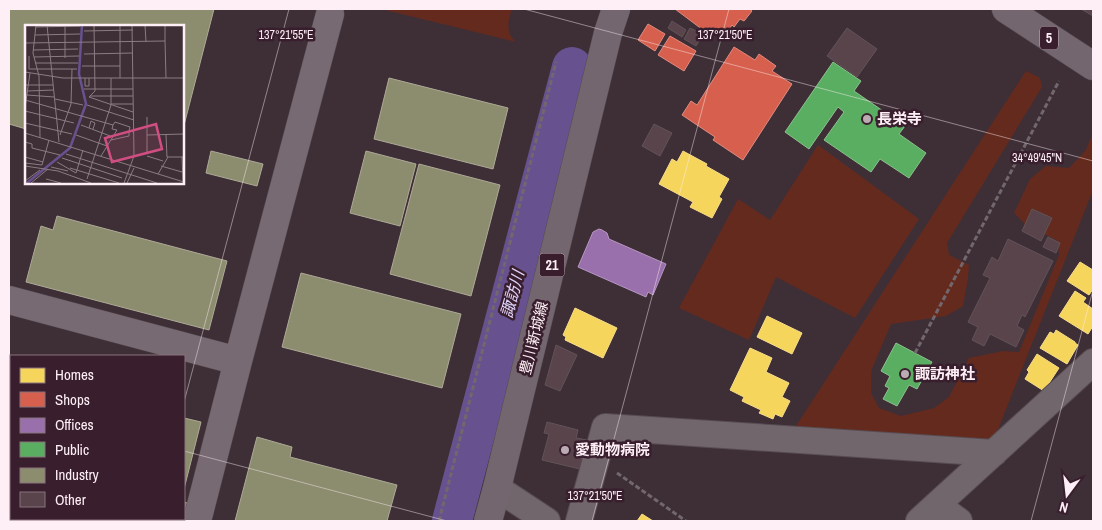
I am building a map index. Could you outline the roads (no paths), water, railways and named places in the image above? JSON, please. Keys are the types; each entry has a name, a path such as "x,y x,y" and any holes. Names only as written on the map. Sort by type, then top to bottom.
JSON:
{"main road":[{"name":"豊川新城線","path":"488,521 608,33 616,9"},
{"name":"5","path":"1006,9 1093,66"}],"street":[{"path":"197,521 330,14"},
{"path":"9,300 238,360"},
{"path":"928,513 1093,362"},
{"path":"579,521 605,427 994,453"},
{"path":"497,488 547,521"},
{"path":"928,513 959,521"}],"waterway":[{"name":"諏訪川","path":"452,521 572,67"}],"place":[{"name":"長栄寺","path":"867,119"},
{"name":"諏訪神社","path":"905,374"},
{"name":"愛動物病院","path":"565,450"}]}
